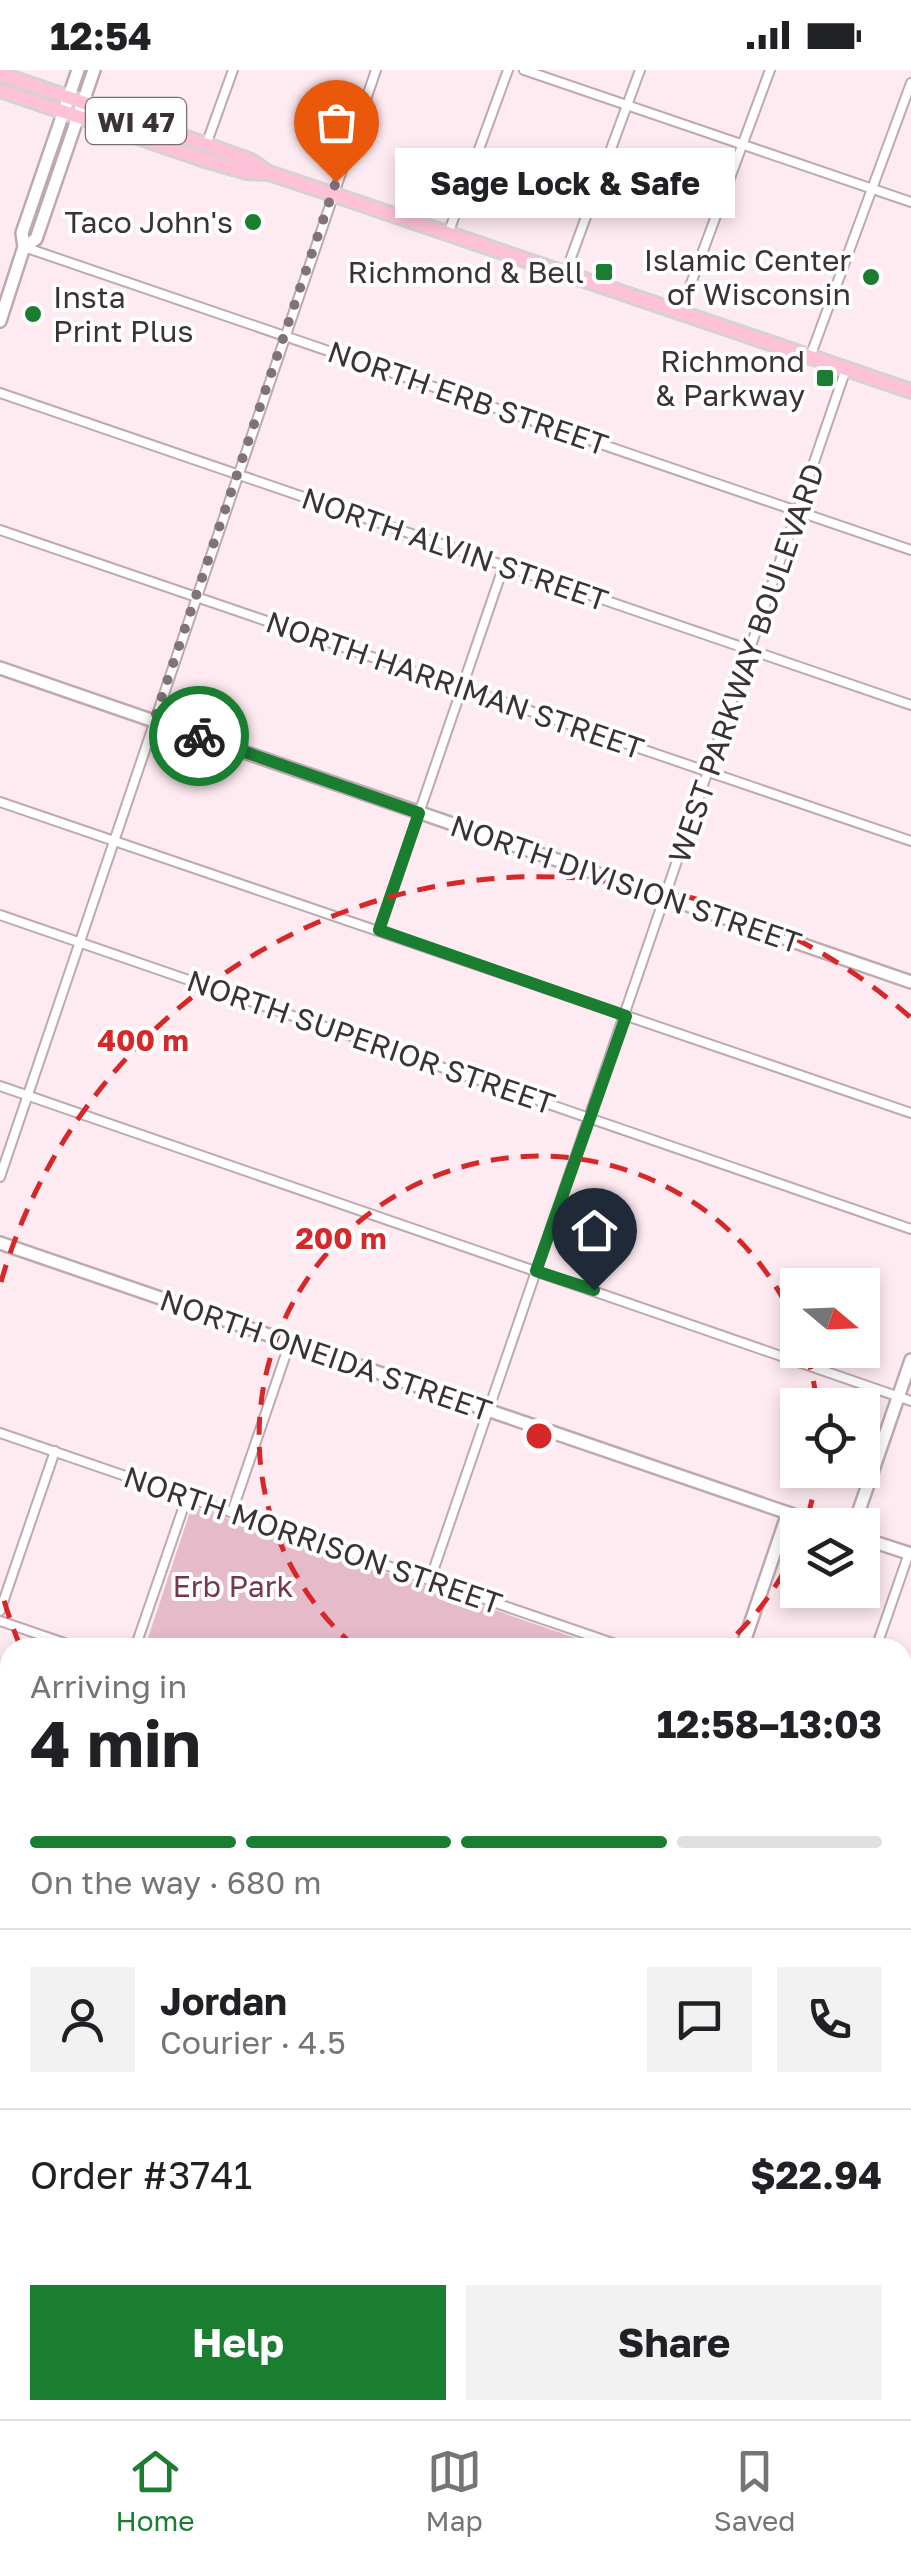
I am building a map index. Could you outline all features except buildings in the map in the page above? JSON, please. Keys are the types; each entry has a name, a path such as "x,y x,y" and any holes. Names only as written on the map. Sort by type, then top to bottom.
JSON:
{"main road":[{"name":"WI 47","path":"0,74 202,159 332,194 911,391"},
{"name":"WI 47","path":"0,90 206,145 251,162 269,174"}],"street":[{"path":"72,107 78,70"},
{"path":"0,321 24,247 22,233 72,107 94,70"},
{"path":"202,159 234,70"},
{"path":"0,1177 376,70"},
{"path":"448,234 508,70"},
{"path":"524,70 911,202"},
{"path":"566,274 640,70"},
{"path":"680,313 770,70"},
{"path":"810,356 911,83"},
{"name":"NORTH ERB STREET","path":"24,247 911,550"},
{"name":"WEST PARKWAY BOULEVARD","path":"430,1580 846,369"},
{"name":"NORTH ALVIN STREET","path":"0,393 911,705"},
{"name":"NORTH HARRIMAN STREET","path":"0,530 911,841"},
{"path":"379,930 504,565"},
{"name":"NORTH DIVISION STREET","path":"0,668 911,982"},
{"path":"0,802 911,1114"},
{"name":"NORTH SUPERIOR STREET","path":"0,915 911,1229"},
{"path":"0,1086 904,1398"},
{"name":"NORTH ONEIDA STREET","path":"0,1243 780,1510"},
{"path":"232,1512 290,1342"},
{"path":"861,1508 904,1398 911,1360"},
{"name":"NORTH MORRISON STREET","path":"0,1432 597,1638"},
{"path":"0,1611 54,1451"},
{"path":"138,1638 187,1497"},
{"path":"745,1638 780,1536"},
{"path":"880,1544 910,1554 880,1638"},
{"path":"0,1621 50,1638"}],"green space":[{"name":"Erb Park","path":"192,1506 576,1638 148,1638"}],"way so far":[{"path":"199,736 154,720 336,182"}],"place":[{"name":"Sage Lock & Safe","path":"336,182"},
{"name":"Taco John's","path":"253,222"},
{"name":"Richmond & Bell","path":"604,272"},
{"name":"Islamic Center of Wisconsin","path":"871,277"},
{"name":"Insta Print Plus","path":"33,314"},
{"name":"Richmond & Parkway","path":"825,378"}],"route":[{"path":"199,736 419,813 379,930 626,1016 536,1271 594,1290"}]}
